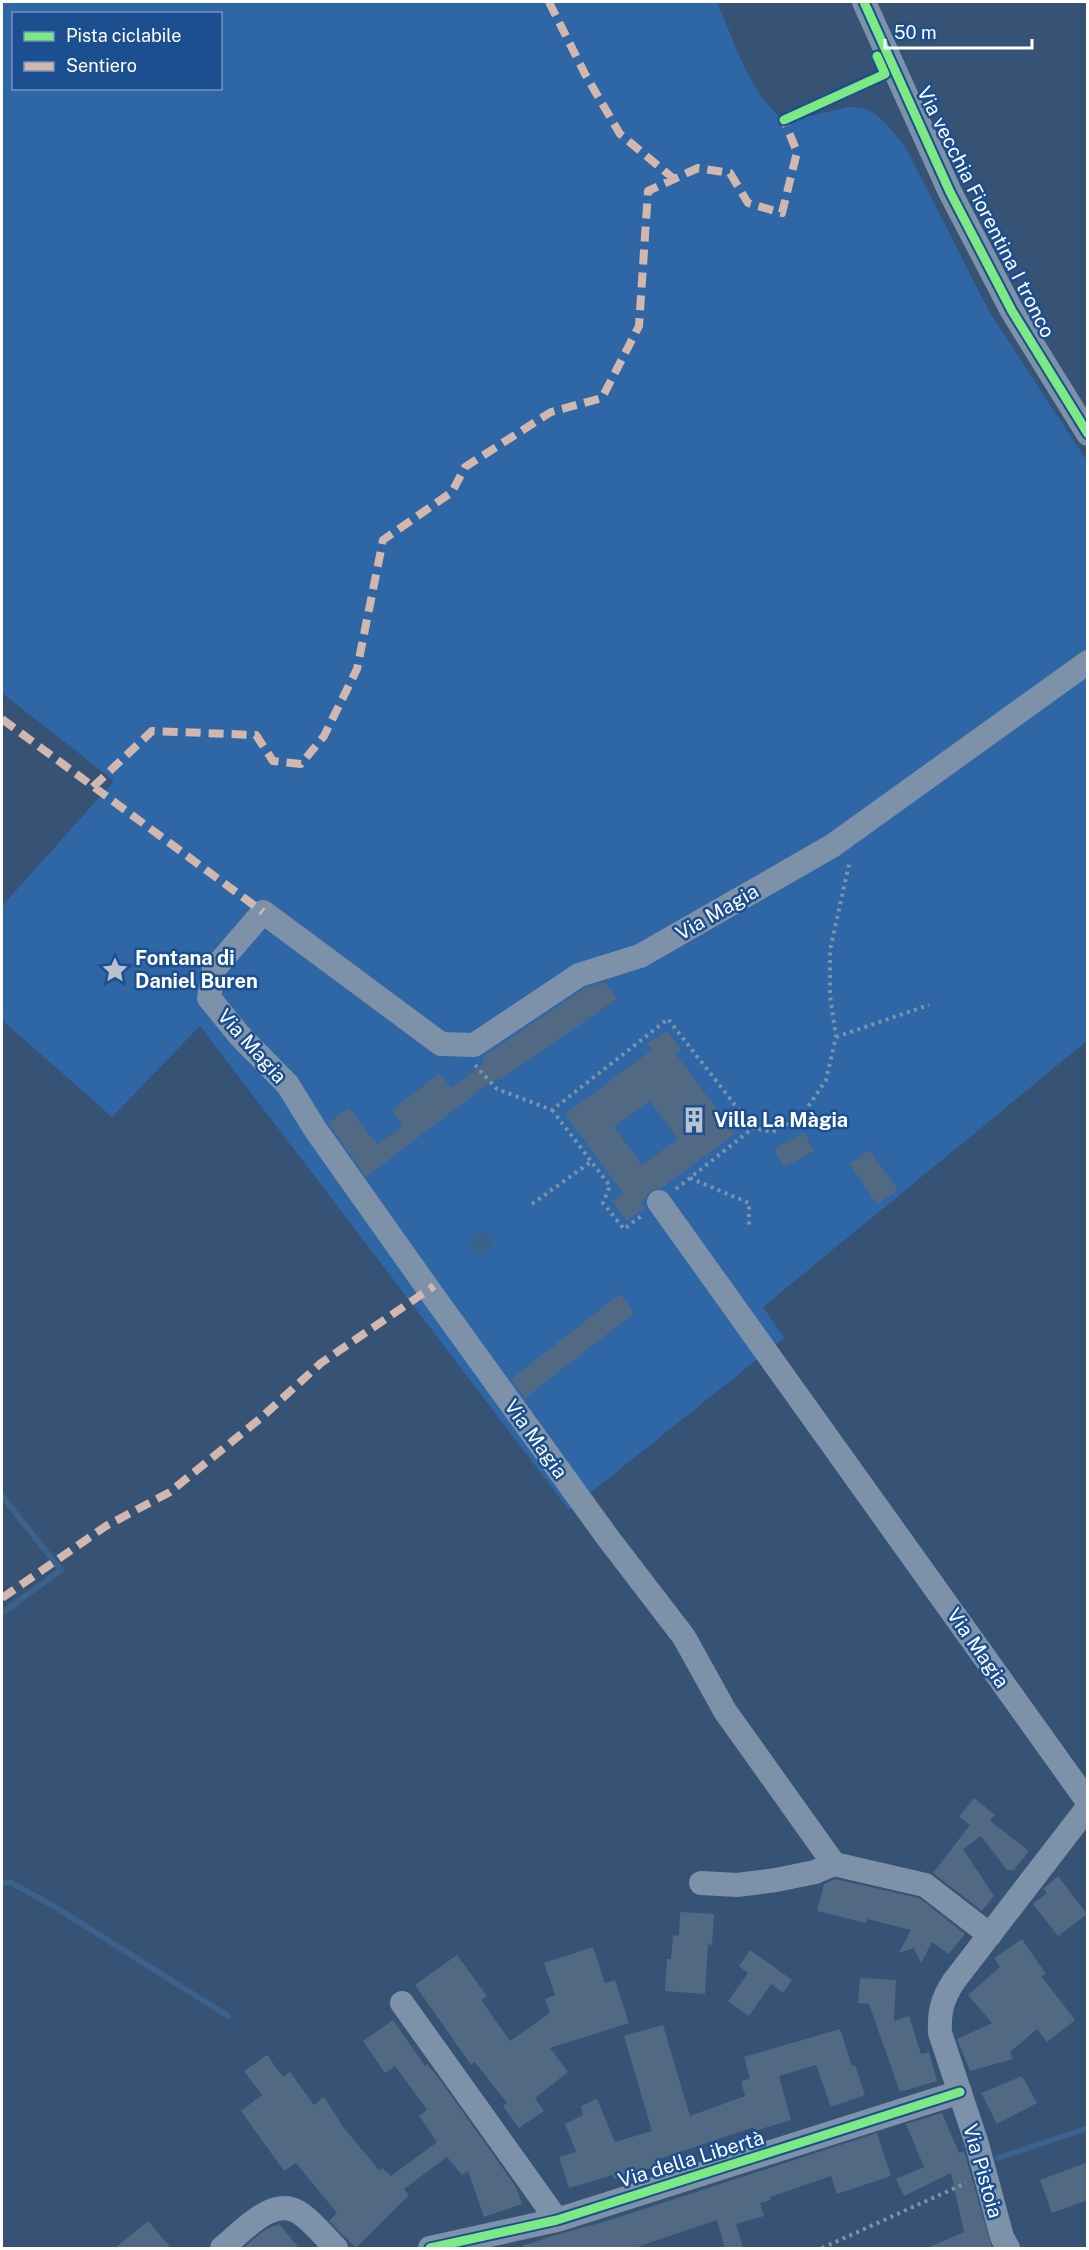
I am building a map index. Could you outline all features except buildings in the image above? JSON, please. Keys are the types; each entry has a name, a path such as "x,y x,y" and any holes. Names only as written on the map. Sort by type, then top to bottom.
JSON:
{"street":[{"name":"Via vecchia Fiorentina I tronco","path":"864,2 950,192 1012,311 1088,434"},
{"name":"Via Magia","path":"834,1864 725,1711 684,1637 608,1538 435,1300 315,1129 288,1085 240,1036 209,998 214,969 263,912 441,1044 474,1045 579,975 640,957 859,829 1088,662"},
{"name":"Via Magia","path":"659,1202 1088,1802"},
{"path":"960,2092 940,2033 939,2015 943,1998 1088,1807"},
{"path":"701,1883 737,1885 776,1880 815,1872 834,1864 926,1885 990,1935"},
{"path":"402,2003 557,2220"},
{"name":"Via Pistoia","path":"960,2092 1004,2245"},
{"name":"Via della Libertà","path":"430,2248 557,2220 960,2092"},
{"path":"222,2248 268,2211 288,2208 299,2212 336,2248"}],"path":[{"path":"552,1110 668,1019 753,1128 773,1132 801,1117 826,1080 836,1037 830,996 830,950 843,881 859,829"},
{"path":"836,1037 929,1005"},
{"path":"457,1045 497,1089 552,1110 610,1186 603,1203 624,1228 753,1128"},
{"path":"532,1204 592,1161"},
{"path":"690,1178 749,1203 749,1229"},
{"path":"822,2248 985,2174"}],"shaded area":[{"path":"2,2 717,2 752,81 772,109 784,120 853,107 865,109 878,116 891,130 908,152 990,313 1087,461 1087,1041 763,1307 784,1338 569,1510 200,1026 112,1117 2,1020 2,906 114,781 2,693"},
{"path":"482,1232 490,1235 493,1243 490,1251 482,1254 474,1251 471,1243 474,1235"}],"waterway":[{"path":"2,1496 61,1570 2,1613"},
{"path":"2,1882 12,1883 55,1907 228,2016"},
{"path":"998,2158 1088,2128"}],"marked path":[{"path":"549,2 585,74 620,134 674,179"},
{"path":"93,787 152,731 256,735 273,761 301,764 324,736 357,669 383,540 452,492 465,467 551,412 602,398 639,326 648,191 698,168 730,173 748,203 782,213 797,152 784,120"},
{"path":"2,719 263,912"},
{"path":"2,1598 106,1526 170,1492 262,1417 321,1363 434,1286"}],"cycle path":[{"path":"864,2 950,192 1012,311 1088,434"},
{"path":"784,120 885,74 877,56"},
{"path":"430,2248 557,2220 960,2092"}],"place":[{"name":"Fontana di Daniel Buren","path":"115,970"},
{"name":"Villa La Màgia","path":"694,1120"}]}
